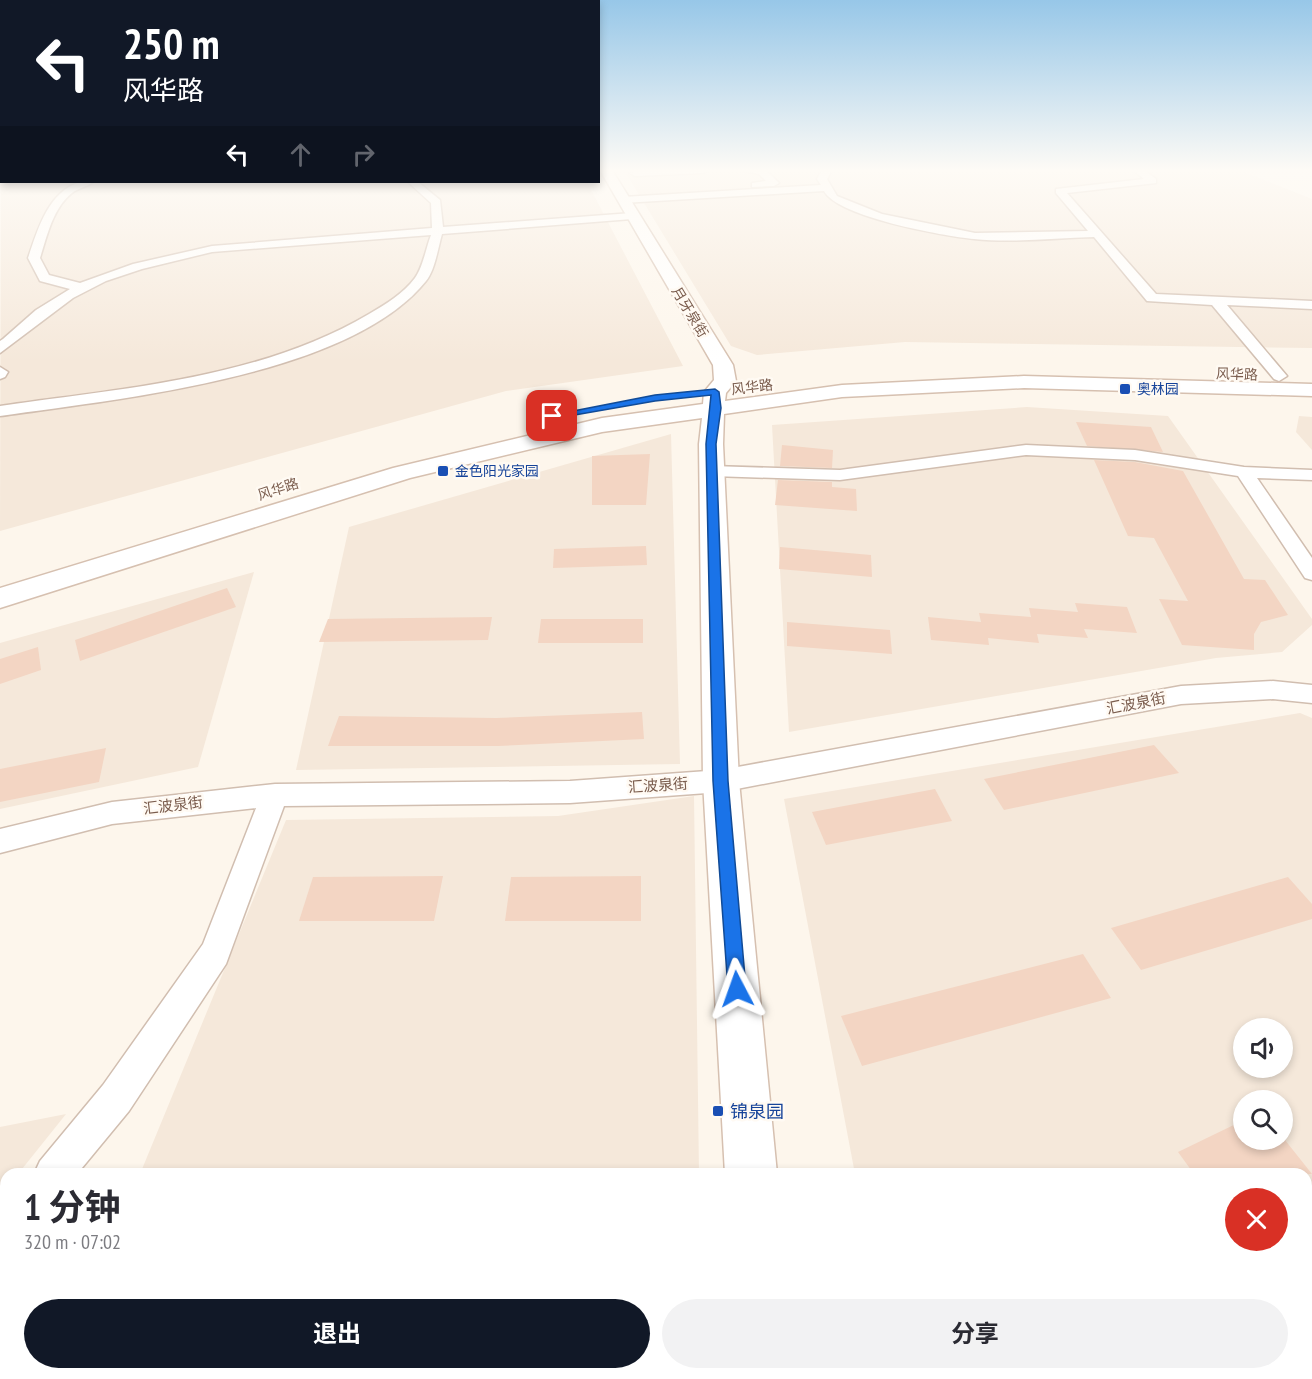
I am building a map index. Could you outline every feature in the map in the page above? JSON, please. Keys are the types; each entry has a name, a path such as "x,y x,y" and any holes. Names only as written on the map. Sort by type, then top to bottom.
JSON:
{"street":[{"path":"43,234 34,258 44,278 82,288"},
{"path":"0,349 20,330 68,294 159,261 212,249 386,234"},
{"path":"0,411 145,390 258,367 348,332 401,300 423,278 437,234"},
{"name":"月牙泉街","path":"644,234 723,365 725,381 716,400 711,444 721,781 751,1168"},
{"path":"967,234 1074,234"},
{"path":"1095,234 1152,297 1312,304"},
{"path":"1216,301 1279,376"},
{"name":"风华路","path":"910,380 1115,370 1312,377"},
{"path":"0,598 402,473 716,400 842,391 910,380 1312,390"},
{"name":"风华路","path":"0,577 164,527 310,478 446,441 573,411 716,400"},
{"path":"712,471 840,476 1026,450 1135,454 1244,472 1312,475"},
{"path":"1244,472 1312,573"},
{"name":"汇波泉街","path":"0,841 112,813 274,795 570,792 721,781 1180,695 1273,690 1312,694"},
{"path":"58,1168 116,1098 215,952 274,795"}],"shaded area":[{"path":"1,234 614,234 683,366 506,391 0,531"},
{"name":"奥林园","path":"663,234 1312,234 1312,348 905,342 757,355 731,346"},
{"path":"1027,407 1168,416 1312,619 1312,625 1282,652 1216,658 789,732 772,425"},
{"path":"1299,416 1312,417 1312,450 1296,432"},
{"path":"671,434 680,764 296,770 349,527"},
{"path":"254,572 198,767 0,809 0,643"},
{"path":"1300,713 1312,718 1312,1168 854,1168 784,799"},
{"path":"694,796 699,1168 142,1168 286,820 558,816"},
{"path":"66,1114 23,1168 0,1168 0,1127"}],"building":[{"path":"1076,422 1151,427 1163,452 1087,446"},
{"path":"782,445 833,450 832,468 780,466"},
{"path":"650,454 646,505 592,505 592,456"},
{"path":"1094,460 1135,462 1183,471 1244,579 1265,580 1288,615 1261,622 1254,634 1254,650 1182,645 1159,599 1188,601 1154,538 1128,536"},
{"path":"778,480 832,482 832,487 856,489 857,511 775,505"},
{"path":"646,546 647,565 553,568 554,549"},
{"path":"780,547 871,555 872,577 779,569"},
{"path":"227,588 236,607 80,661 75,640"},
{"path":"1075,603 1127,607 1137,633 1084,629 1088,638 1037,634 1039,643 988,638 989,645 931,640 928,617 981,622 979,613 1031,617 1029,608 1078,612"},
{"path":"492,617 488,640 319,642 328,619"},
{"path":"541,619 643,619 643,643 538,643"},
{"path":"787,622 890,630 892,654 787,646"},
{"path":"38,647 41,670 0,684 0,659"},
{"path":"642,712 644,739 498,746 328,746 339,716 496,718"},
{"path":"1154,745 1179,773 1004,810 984,779"},
{"path":"106,748 99,782 0,802 0,769"},
{"path":"935,789 952,821 826,845 812,812"},
{"path":"443,876 434,921 299,921 313,877"},
{"path":"641,876 641,921 505,921 511,877"},
{"path":"1288,877 1312,904 1312,919 1141,970 1111,928"},
{"path":"1083,954 1111,998 862,1066 841,1016"},
{"path":"1233,1125 1233,1150 1293,1150 1307,1168 1190,1168 1178,1152"}],"place":[{"name":"奥林园","path":"1125,389"},
{"name":"金色阳光家园","path":"443,471"},
{"name":"锦泉园","path":"718,1111"}],"route":[{"path":"552,416 655,398 715,392 716,408 711,444 721,781 737,989"}]}
